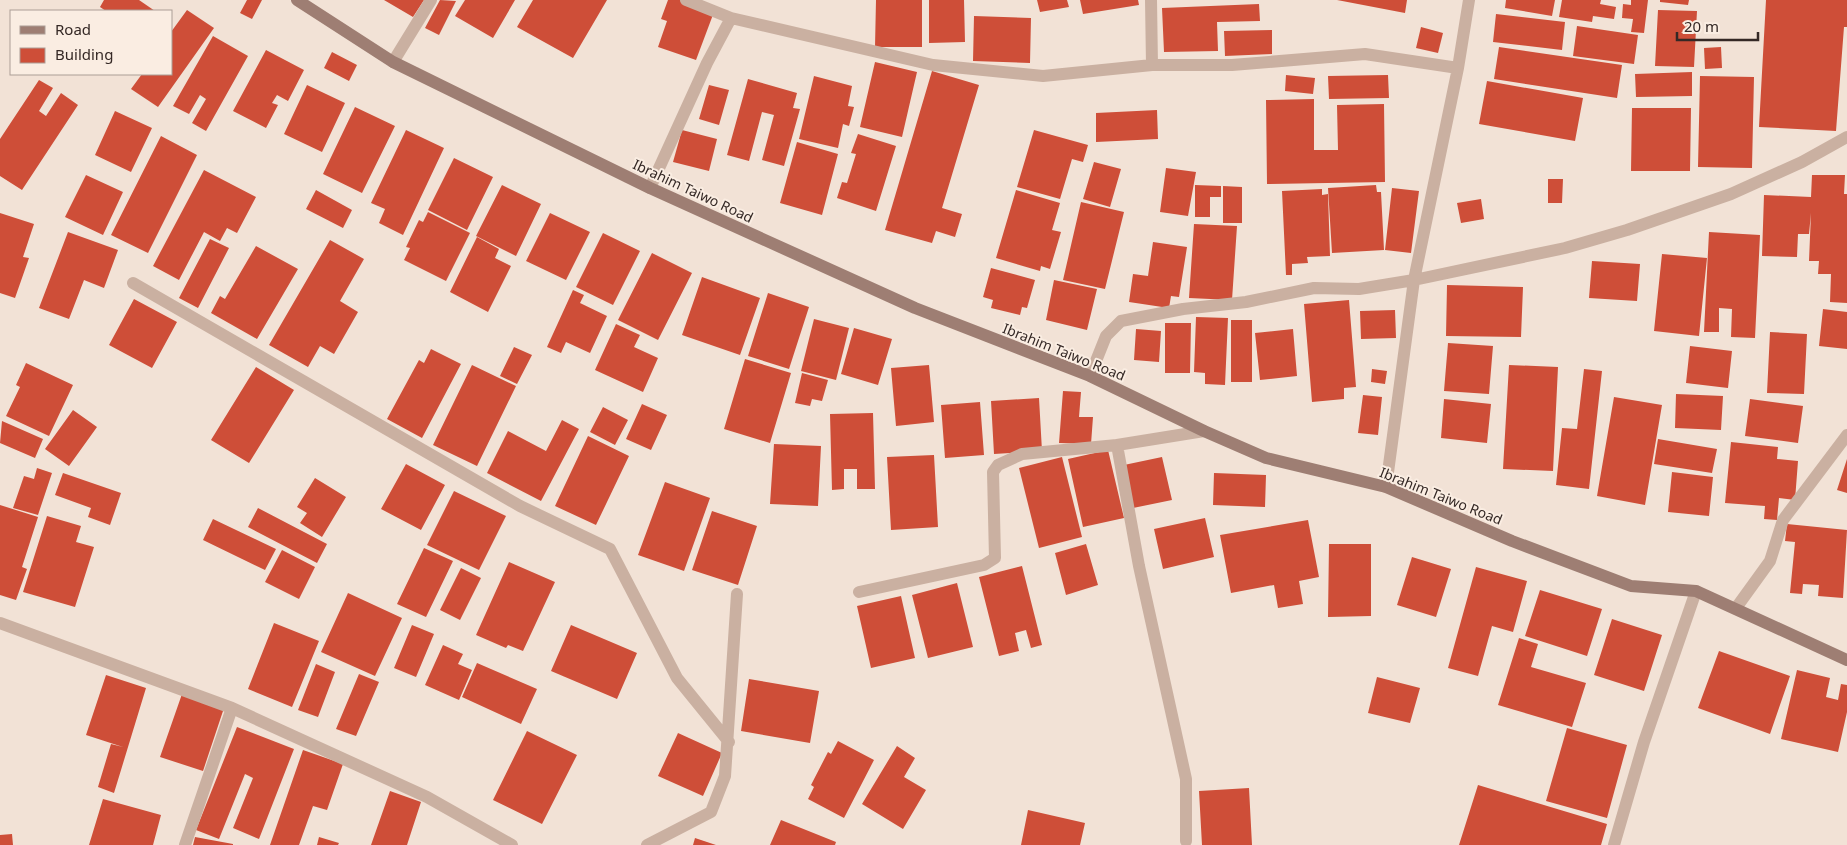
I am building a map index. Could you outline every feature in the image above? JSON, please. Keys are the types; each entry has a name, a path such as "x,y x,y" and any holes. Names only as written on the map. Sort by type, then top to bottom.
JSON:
{"main road":[{"name":"Ibrahim Taiwo Road","path":"297,0 393,62 650,188 914,308 1090,376 1204,431 1266,458 1386,487 1512,541 1631,586 1696,591 1847,660"}],"street":[{"path":"393,62 432,0"},
{"path":"686,0 731,18 933,65 1043,76 1152,65 1232,65 1365,54 1458,68"},
{"path":"1151,0 1152,65"},
{"path":"1386,487 1414,280 1458,68 1469,0"},
{"path":"650,188 707,63 731,18"},
{"path":"1090,376 1106,336 1120,321 1183,309 1246,302 1314,288 1360,289 1414,280 1565,248 1627,230 1731,194 1802,162 1847,137"},
{"path":"133,282 520,506 610,549 677,678 729,742"},
{"path":"859,592 984,565 995,558 992,472 998,465 1022,454 1117,445 1204,431"},
{"path":"1736,608 1770,561 1783,520 1847,435"},
{"path":"1117,445 1143,584 1186,780 1186,841"},
{"path":"1614,845 1644,742 1696,591"},
{"path":"647,845 711,812 725,776 729,742 738,594"},
{"path":"0,623 232,708 427,797 512,845"},
{"path":"185,845 232,708"}],"building":[{"path":"104,0 139,0 154,10 104,10 100,7"},
{"path":"247,0 262,0 252,19 240,13"},
{"path":"384,0 424,0 413,17"},
{"path":"440,0 456,1 439,35 425,28"},
{"path":"465,0 515,0 493,38 455,16"},
{"path":"533,0 607,0 573,58 517,27"},
{"path":"668,0 680,0 714,12 696,60 658,47 667,21 661,19"},
{"path":"876,0 922,0 922,47 875,47"},
{"path":"929,0 964,0 965,42 929,43"},
{"path":"1037,0 1067,0 1069,7 1040,12"},
{"path":"1080,0 1138,0 1139,5 1083,14"},
{"path":"1337,0 1407,0 1405,13"},
{"path":"1506,0 1555,0 1552,16 1505,8"},
{"path":"1562,0 1601,0 1600,4 1616,7 1614,19 1593,16 1592,22 1559,17"},
{"path":"1631,0 1648,0 1644,33 1631,32 1633,19 1622,18 1623,4 1631,5"},
{"path":"1660,0 1689,0 1688,5 1660,2"},
{"path":"1766,0 1847,0 1847,27 1844,27 1836,131 1759,127"},
{"path":"1259,4 1260,21 1217,22 1218,51 1164,52 1162,8"},
{"path":"187,10 214,28 158,107 131,89 141,75 172,75 172,31"},
{"path":"1658,10 1697,11 1694,67 1655,66"},
{"path":"1496,14 1565,22 1562,50 1493,42"},
{"path":"974,16 1031,18 1030,63 973,61"},
{"path":"1577,26 1638,35 1634,64 1573,56"},
{"path":"1421,27 1443,33 1438,53 1416,48"},
{"path":"1272,30 1272,54 1225,56 1224,31"},
{"path":"213,36 248,56 206,131 192,123 206,99 200,95 189,114 173,106"},
{"path":"1499,47 1622,65 1617,98 1494,79"},
{"path":"1721,47 1722,68 1705,69 1704,48"},
{"path":"266,50 304,70 288,101 277,95 272,103 278,105 266,128 233,111"},
{"path":"332,52 357,65 349,81 324,68"},
{"path":"875,62 917,72 902,137 860,127"},
{"path":"932,71 979,85 942,208 962,214 955,237 936,231 932,243 885,230"},
{"path":"1692,72 1692,96 1636,97 1635,74"},
{"path":"1286,75 1315,78 1313,94 1285,91"},
{"path":"1388,75 1389,98 1329,99 1328,76"},
{"path":"814,76 852,86 848,106 854,107 849,126 843,124 838,148 799,139"},
{"path":"1700,76 1754,77 1752,168 1698,167"},
{"path":"748,79 797,93 793,108 800,109 784,166 762,160 774,115 762,112 749,161 727,155"},
{"path":"39,80 53,88 39,111 46,116 61,93 78,105 22,190 0,176 0,139"},
{"path":"1487,81 1583,98 1575,141 1479,124"},
{"path":"307,85 345,103 322,152 284,134"},
{"path":"709,85 729,90 719,125 699,119"},
{"path":"1314,99 1314,150 1338,150 1337,105 1384,104 1385,182 1267,184 1266,100"},
{"path":"355,107 395,126 362,193 323,174"},
{"path":"1632,108 1691,108 1690,171 1631,171"},
{"path":"1157,110 1158,139 1096,142 1096,113"},
{"path":"115,111 152,128 131,172 95,155"},
{"path":"406,130 444,148 403,235 379,223 385,209 371,203"},
{"path":"682,130 717,139 709,171 673,162"},
{"path":"1034,130 1088,145 1083,162 1072,159 1060,199 1017,187"},
{"path":"858,134 896,146 876,211 837,198 842,182 847,183 856,154 851,153"},
{"path":"161,136 197,155 148,253 111,235"},
{"path":"797,142 838,154 822,215 780,203"},
{"path":"454,158 493,177 467,230 428,210"},
{"path":"1094,162 1121,169 1110,207 1083,199"},
{"path":"1166,168 1196,172 1188,216 1160,212"},
{"path":"204,170 256,197 237,233 227,228 220,241 204,232 179,280 153,266"},
{"path":"86,175 123,192 103,235 65,217"},
{"path":"1812,175 1845,175 1844,194 1847,194 1847,303 1830,302 1831,274 1818,274 1819,261 1809,261 1811,213 1809,234 1798,234 1797,257 1762,256 1764,195 1811,197"},
{"path":"1548,179 1563,179 1562,203 1548,203"},
{"path":"502,185 541,204 516,256 476,236"},
{"path":"1195,185 1221,186 1221,197 1210,197 1210,217 1195,217"},
{"path":"1376,185 1377,192 1381,192 1384,250 1332,253 1328,188"},
{"path":"1223,186 1242,187 1242,223 1223,223"},
{"path":"1392,188 1419,191 1411,253 1385,250"},
{"path":"1322,189 1322,195 1328,194 1330,256 1307,257 1308,263 1292,264 1292,275 1286,275 1282,191"},
{"path":"316,190 352,210 343,228 306,209"},
{"path":"1016,190 1060,203 1052,230 1061,232 1050,269 1041,266 1040,271 996,258"},
{"path":"1481,199 1484,219 1461,223 1457,203"},
{"path":"1081,202 1124,212 1105,289 1063,280"},
{"path":"428,212 470,233 446,281 404,260 410,248 406,247 419,220 423,222"},
{"path":"0,213 34,224 23,257 29,258 15,298 0,293"},
{"path":"550,213 590,232 566,280 526,261"},
{"path":"1194,224 1237,226 1232,300 1189,298"},
{"path":"68,232 118,250 104,288 84,280 69,319 39,308"},
{"path":"1709,232 1760,235 1755,338 1731,337 1732,309 1719,308 1719,332 1704,332"},
{"path":"603,233 640,251 613,305 576,287"},
{"path":"477,237 499,249 495,258 511,266 488,312 450,292"},
{"path":"210,239 229,248 198,308 179,298"},
{"path":"330,240 364,259 340,301 358,312 334,354 320,346 308,367 269,345"},
{"path":"1153,242 1187,247 1179,297 1171,296 1169,308 1129,302 1133,274 1148,276"},
{"path":"256,246 298,269 257,339 211,313 220,296 225,299"},
{"path":"652,253 692,273 658,340 618,320"},
{"path":"1662,254 1707,258 1699,336 1654,331"},
{"path":"1592,261 1640,264 1637,301 1589,298"},
{"path":"991,268 1035,280 1027,308 1022,307 1020,315 991,308 993,300 983,297"},
{"path":"702,277 760,298 740,355 682,335"},
{"path":"1054,280 1097,289 1087,330 1046,320"},
{"path":"1447,285 1523,287 1521,337 1446,336"},
{"path":"573,290 584,295 580,303 607,316 590,353 566,342 561,353 547,347"},
{"path":"768,293 809,307 789,369 748,356"},
{"path":"134,299 177,322 152,368 109,345"},
{"path":"1349,300 1356,387 1344,388 1344,399 1312,402 1304,304"},
{"path":"1823,309 1847,312 1847,349 1819,346"},
{"path":"1395,310 1396,338 1361,339 1360,311"},
{"path":"1196,317 1228,318 1225,385 1205,384 1205,373 1194,372"},
{"path":"814,319 849,328 836,380 801,371"},
{"path":"1231,320 1252,320 1252,382 1231,382"},
{"path":"1165,323 1191,323 1190,373 1165,373"},
{"path":"616,324 640,335 634,347 658,358 643,392 595,370"},
{"path":"854,328 892,339 878,385 841,374"},
{"path":"1136,329 1161,331 1159,362 1134,360"},
{"path":"1293,329 1297,376 1260,380 1255,333"},
{"path":"1770,332 1807,334 1804,394 1767,393"},
{"path":"1448,343 1493,346 1489,394 1444,391"},
{"path":"1690,346 1732,351 1728,388 1686,383"},
{"path":"514,347 532,355 517,384 500,376"},
{"path":"431,349 461,364 422,438 387,419 419,360 424,363"},
{"path":"745,359 791,373 770,443 724,429"},
{"path":"26,363 73,385 49,436 6,416 20,387 16,385"},
{"path":"472,365 516,386 477,466 433,445"},
{"path":"929,365 934,422 896,426 891,368"},
{"path":"1509,365 1558,367 1553,471 1503,469"},
{"path":"256,367 294,390 249,463 211,440"},
{"path":"1372,369 1387,371 1385,384 1371,382"},
{"path":"1584,369 1602,371 1589,489 1556,485 1562,428 1577,429"},
{"path":"802,373 828,380 822,401 812,399 810,406 795,403"},
{"path":"1063,391 1081,392 1079,417 1093,417 1091,444 1059,443"},
{"path":"1676,394 1723,396 1721,430 1675,428"},
{"path":"1363,395 1382,397 1378,435 1358,433"},
{"path":"1614,397 1662,405 1645,505 1597,496"},
{"path":"1039,398 1042,451 994,454 991,401"},
{"path":"1444,399 1491,404 1487,443 1441,438"},
{"path":"1750,399 1803,406 1798,443 1745,436"},
{"path":"980,402 984,455 945,458 941,405"},
{"path":"642,404 667,415 651,450 626,439"},
{"path":"603,407 628,420 615,445 590,432"},
{"path":"73,410 97,427 69,466 45,449"},
{"path":"873,413 875,489 857,489 857,469 844,469 844,489 832,490 830,414"},
{"path":"562,420 579,429 541,501 487,473 508,431 546,451"},
{"path":"2,421 43,439 35,458 0,443"},
{"path":"588,436 629,456 596,525 555,506"},
{"path":"1658,439 1717,449 1712,473 1654,464"},
{"path":"1731,442 1778,447 1777,459 1798,461 1795,500 1779,498 1777,520 1764,519 1765,506 1725,503"},
{"path":"774,444 821,446 818,506 770,504"},
{"path":"1108,450 1124,518 1083,527 1068,459"},
{"path":"934,455 938,527 891,530 887,457"},
{"path":"1062,457 1082,537 1039,548 1019,468"},
{"path":"1162,457 1172,500 1133,508 1124,465"},
{"path":"1847,459 1847,493 1837,490"},
{"path":"406,464 445,485 421,530 381,509"},
{"path":"37,468 52,473 38,515 13,508 24,476 34,479"},
{"path":"1672,472 1713,477 1709,516 1668,512"},
{"path":"63,473 121,493 110,525 88,517 91,508 55,495"},
{"path":"1214,473 1266,475 1265,507 1213,505"},
{"path":"315,478 346,497 322,537 300,523 307,513 297,507"},
{"path":"665,482 710,498 684,571 638,555"},
{"path":"454,491 506,516 479,570 427,545"},
{"path":"0,505 38,517 22,567 27,569 16,600 0,595"},
{"path":"258,508 327,544 317,563 248,527"},
{"path":"712,511 757,526 738,585 692,570"},
{"path":"47,516 81,526 76,542 94,547 75,607 23,592"},
{"path":"1205,518 1214,557 1163,569 1154,529"},
{"path":"213,519 276,549 265,570 203,540"},
{"path":"1308,520 1319,577 1299,581 1303,604 1278,608 1274,585 1231,593 1220,535"},
{"path":"1787,524 1847,530 1843,598 1818,596 1819,585 1803,584 1802,594 1790,593 1795,542 1785,541"},
{"path":"1086,544 1098,585 1066,595 1055,553"},
{"path":"1329,544 1371,544 1371,616 1328,617"},
{"path":"424,548 453,561 426,617 397,604"},
{"path":"282,550 315,567 299,599 265,582"},
{"path":"1412,557 1451,569 1436,617 1397,605"},
{"path":"509,562 555,582 523,651 508,645 506,648 476,635"},
{"path":"1022,566 1042,645 1031,648 1026,630 1015,633 1019,651 999,656 979,577"},
{"path":"1476,567 1527,581 1513,632 1492,626 1478,676 1448,668"},
{"path":"461,568 481,578 460,620 440,610"},
{"path":"957,583 973,647 928,658 912,595"},
{"path":"1540,590 1602,609 1587,656 1525,636"},
{"path":"348,593 402,618 375,676 321,652"},
{"path":"901,596 915,658 871,668 857,606"},
{"path":"1612,619 1662,635 1644,691 1594,675"},
{"path":"274,623 319,641 292,707 248,689"},
{"path":"412,625 434,634 416,677 394,668"},
{"path":"571,625 637,653 617,699 551,671"},
{"path":"1519,638 1538,644 1531,667 1586,683 1572,727 1498,705"},
{"path":"443,645 463,654 458,664 472,670 459,700 425,685"},
{"path":"1719,651 1790,676 1770,734 1698,708"},
{"path":"477,663 537,689 521,724 462,697"},
{"path":"316,664 335,672 318,717 298,710"},
{"path":"1797,670 1830,678 1826,697 1838,700 1841,684 1847,685 1847,712 1838,752 1781,739"},
{"path":"359,674 379,682 356,736 336,729"},
{"path":"106,675 146,688 114,793 98,787 111,744 123,747 86,735"},
{"path":"1377,677 1420,688 1410,723 1368,713"},
{"path":"749,679 819,691 810,743 741,731"},
{"path":"182,694 224,708 203,771 160,757"},
{"path":"237,727 294,749 259,839 233,828 253,778 245,774 219,839 196,830"},
{"path":"1567,728 1627,745 1607,818 1546,801"},
{"path":"527,731 577,755 542,824 493,800"},
{"path":"678,733 722,753 703,796 658,776"},
{"path":"838,741 874,760 844,818 808,799 814,787 811,785 828,752 831,754"},
{"path":"897,746 915,758 904,777 926,790 903,829 862,804"},
{"path":"303,750 343,764 327,810 313,806 299,845 270,845"},
{"path":"1478,785 1607,824 1601,845 1459,845"},
{"path":"1249,788 1252,845 1202,845 1199,791"},
{"path":"390,791 421,802 407,845 371,845"},
{"path":"103,799 161,815 153,845 89,845"},
{"path":"1028,810 1085,823 1080,845 1021,845"},
{"path":"781,820 836,842 835,845 770,845"},
{"path":"12,834 13,845 0,845 0,835"},
{"path":"195,837 233,844 233,845 193,845"},
{"path":"319,837 339,843 338,845 317,845"},
{"path":"695,838 716,845 693,845"}]}
